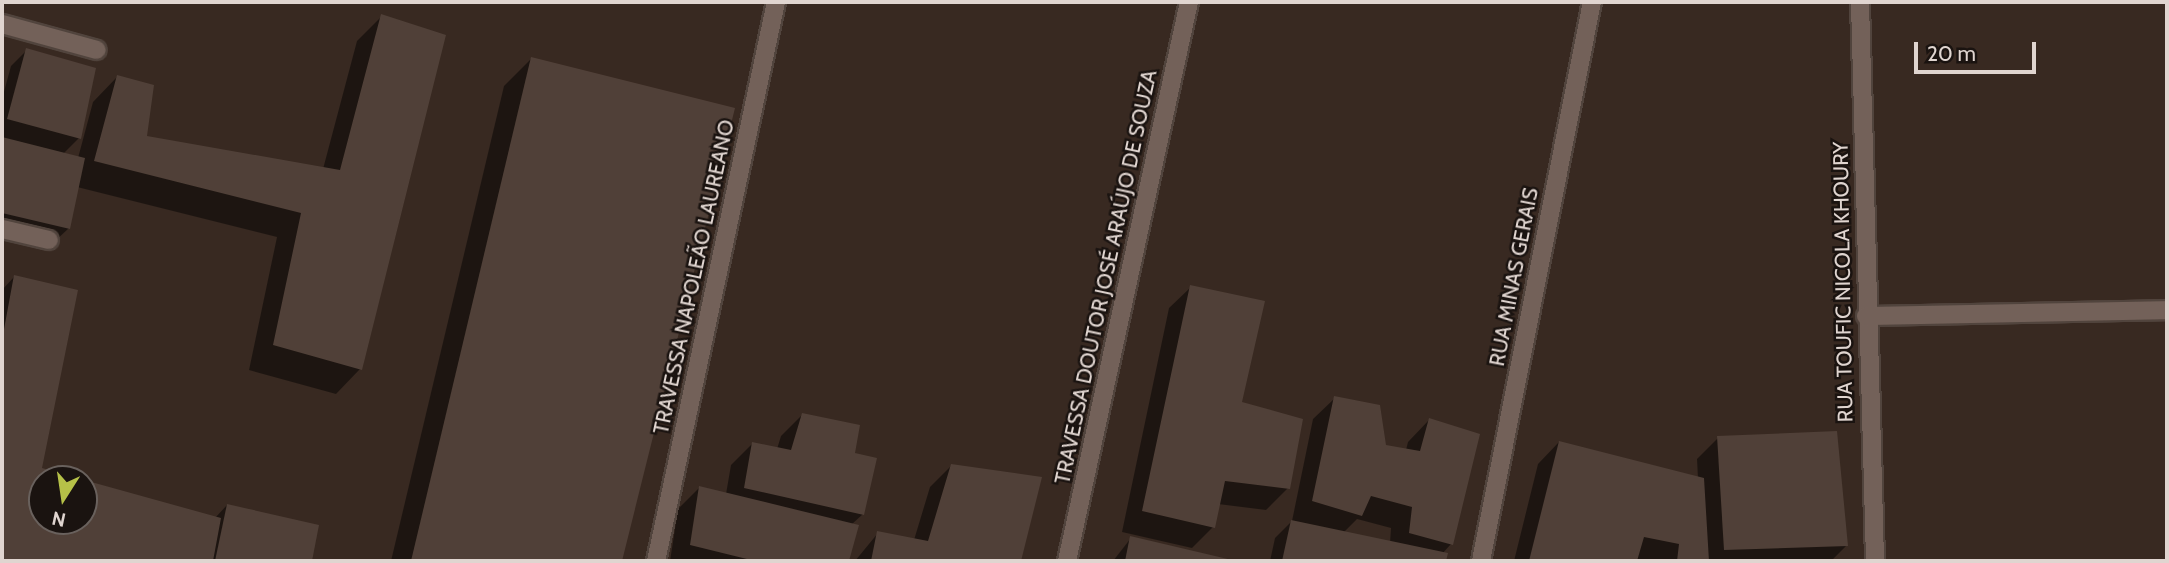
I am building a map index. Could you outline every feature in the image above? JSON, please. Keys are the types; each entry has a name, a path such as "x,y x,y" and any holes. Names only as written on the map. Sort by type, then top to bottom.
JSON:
{"street":[{"name":"TRAVESSA NAPOLEÃO LAUREANO","path":"656,561 776,2"},
{"name":"TRAVESSA DOUTOR JOSÉ ARAÚJO DE SOUZA","path":"1067,561 1189,2"},
{"name":"RUA MINAS GERAIS","path":"1481,561 1592,2"},
{"name":"RUA TOUFIC NICOLA KHOURY","path":"1860,2 1866,316 1875,561"},
{"path":"2,24 97,50"},
{"path":"2,229 49,240"},
{"path":"1866,316 2167,310"}],"building":[{"path":"381,14 446,35 362,370 273,345 301,213 94,161 117,75 154,85 147,136 340,170"},
{"path":"26,48 96,68 81,139 7,119"},
{"path":"531,57 735,108 622,561 411,561"},
{"path":"2,137 85,158 70,229 2,213"},
{"path":"14,275 78,290 43,465 28,465 28,535 98,535 98,484 221,518 213,561 2,561 2,340"},
{"path":"1190,285 1265,301 1242,402 1303,419 1290,489 1225,481 1215,528 1142,511"},
{"path":"1334,396 1380,405 1386,445 1420,451 1429,418 1480,434 1453,545 1409,533 1412,507 1371,496 1362,516 1312,501"},
{"path":"802,413 860,425 855,453 877,458 864,515 744,488 752,442 791,450"},
{"path":"1837,431 1848,546 1724,550 1717,436"},
{"path":"1559,441 1704,478 1709,561 1677,561 1679,544 1644,537 1637,561 1529,561"},
{"path":"951,464 1042,477 1021,561 871,561 877,531 928,541"},
{"path":"699,486 859,525 849,561 755,561 690,545"},
{"path":"227,504 319,525 312,561 215,561"},
{"path":"1291,520 1448,553 1446,561 1282,561"},
{"path":"1130,536 1232,560 1125,561"}]}
